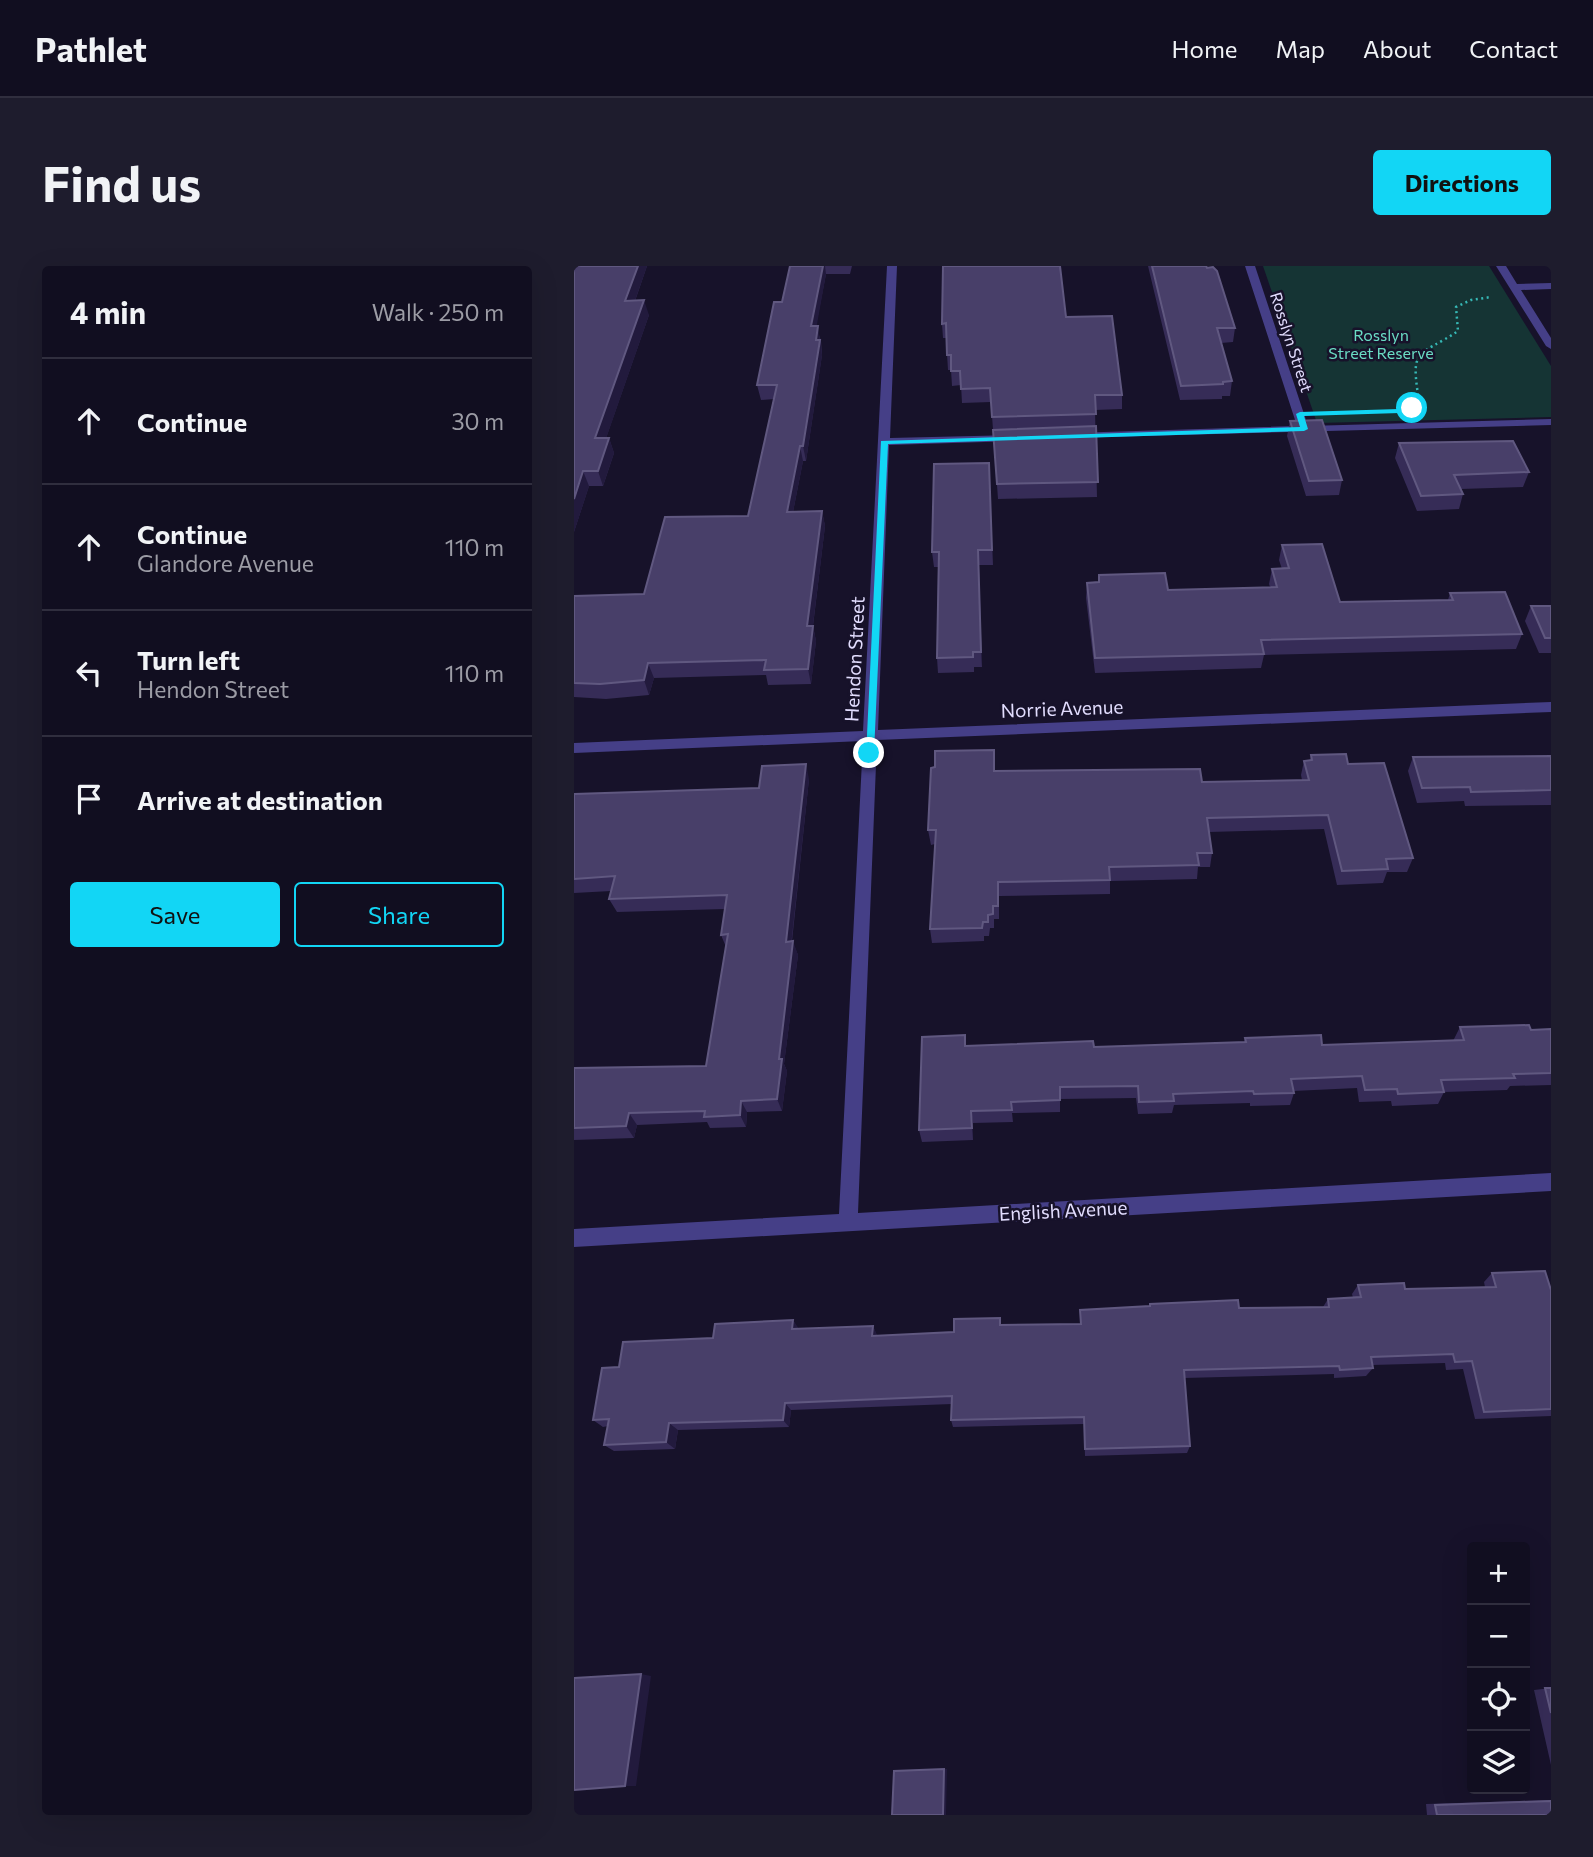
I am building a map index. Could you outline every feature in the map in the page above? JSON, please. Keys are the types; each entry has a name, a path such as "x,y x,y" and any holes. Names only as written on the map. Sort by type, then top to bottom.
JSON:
{"street":[{"name":"Hendon Street","path":"848,1223 892,266"},
{"name":"Rosslyn Street","path":"1250,266 1304,429"},
{"path":"1501,266 1551,346"},
{"path":"1517,291 1551,286"},
{"path":"1060,436 1551,422"},
{"path":"884,442 1033,437"},
{"name":"Norrie Avenue","path":"574,748 1551,707"},
{"name":"English Avenue","path":"574,1238 1551,1182"}],"path":[{"path":"1412,408 1419,403 1414,365 1419,354 1431,344 1458,331 1455,320 1457,307 1471,300 1517,291"}],"green space":[{"name":"Rosslyn Street Reserve","path":"1263,266 1489,266 1551,366 1551,417 1317,423"}],"building":[{"path":"574,266 638,266 625,301 644,300 595,438 609,438 598,471 583,471 574,499"},
{"path":"790,266 823,266 811,326 818,326 816,340 820,340 803,446 800,446 787,512 822,511 807,626 813,626 808,669 764,670 766,660 648,663 644,680 600,684 574,683 574,596 644,594 665,517 748,516 777,385 757,385 774,302 782,302"},
{"path":"943,266 1060,266 1066,317 1112,316 1122,395 1095,395 1096,414 992,417 990,388 961,389 960,371 951,371 951,355 947,355 946,323 942,324"},
{"path":"1152,266 1206,266 1217,271 1235,328 1217,328 1232,381 1223,384 1181,386"},
{"path":"1322,420 1342,480 1309,481 1290,421"},
{"path":"1096,426 1098,482 997,484 993,430"},
{"path":"1513,441 1529,472 1454,475 1463,494 1421,496 1399,443"},
{"path":"989,463 992,550 978,550 981,652 973,652 973,657 937,658 939,552 932,552 934,464"},
{"path":"1322,544 1340,602 1453,600 1450,593 1505,592 1522,634 1261,640 1264,654 1095,658 1087,583 1099,582 1099,575 1165,573 1168,590 1277,587 1272,569 1289,568 1282,545"},
{"path":"1531,606 1551,606 1551,638 1545,638"},
{"path":"994,750 994,771 1200,769 1202,782 1309,780 1304,761 1312,760 1311,755 1346,754 1348,764 1384,763 1413,858 1386,859 1388,869 1342,871 1328,815 1207,818 1212,853 1197,853 1199,865 1109,867 1110,880 998,882 998,906 993,906 993,914 988,915 988,922 983,922 982,928 930,929 936,830 928,830 931,768 935,767 935,751"},
{"path":"1551,756 1551,790 1471,792 1470,787 1422,788 1413,757"},
{"path":"806,764 786,942 793,941 777,1099 741,1101 740,1115 704,1117 705,1111 629,1113 626,1126 574,1128 574,1068 706,1066 728,934 721,935 727,895 609,899 615,876 574,879 574,794 759,788 762,766"},
{"path":"1529,1025 1531,1030 1551,1029 1551,1073 1513,1074 1515,1078 1441,1080 1444,1092 1398,1094 1397,1089 1365,1090 1362,1076 1291,1079 1294,1093 1254,1094 1253,1091 1173,1094 1174,1101 1139,1102 1138,1086 1060,1087 1060,1100 1011,1102 1012,1110 971,1111 972,1128 919,1130 922,1037 965,1035 965,1046 1093,1041 1094,1047 1246,1042 1245,1038 1321,1035 1322,1045 1464,1040 1460,1027"},
{"path":"1545,1271 1551,1290 1551,1409 1484,1412 1472,1361 1455,1362 1453,1354 1371,1357 1373,1368 1340,1370 1339,1366 1184,1370 1190,1446 1085,1449 1084,1417 951,1420 952,1396 785,1403 783,1420 669,1423 666,1442 604,1445 609,1419 593,1420 602,1368 619,1367 623,1342 713,1338 715,1324 793,1320 792,1329 873,1326 872,1336 954,1332 954,1319 1000,1318 1000,1325 1081,1324 1080,1310 1238,1300 1239,1308 1329,1307 1328,1299 1361,1297 1358,1285 1404,1283 1405,1289 1496,1287 1492,1273"},
{"path":"641,1674 625,1786 574,1790 574,1678"},
{"path":"1545,1688 1551,1688 1551,1713"},
{"path":"944,1769 943,1815 892,1815 894,1771"},
{"path":"1551,1801 1551,1815 1437,1815 1435,1805"}],"route":[{"path":"869,753 884,442 1304,429 1300,414 1400,411 1412,408"}]}
